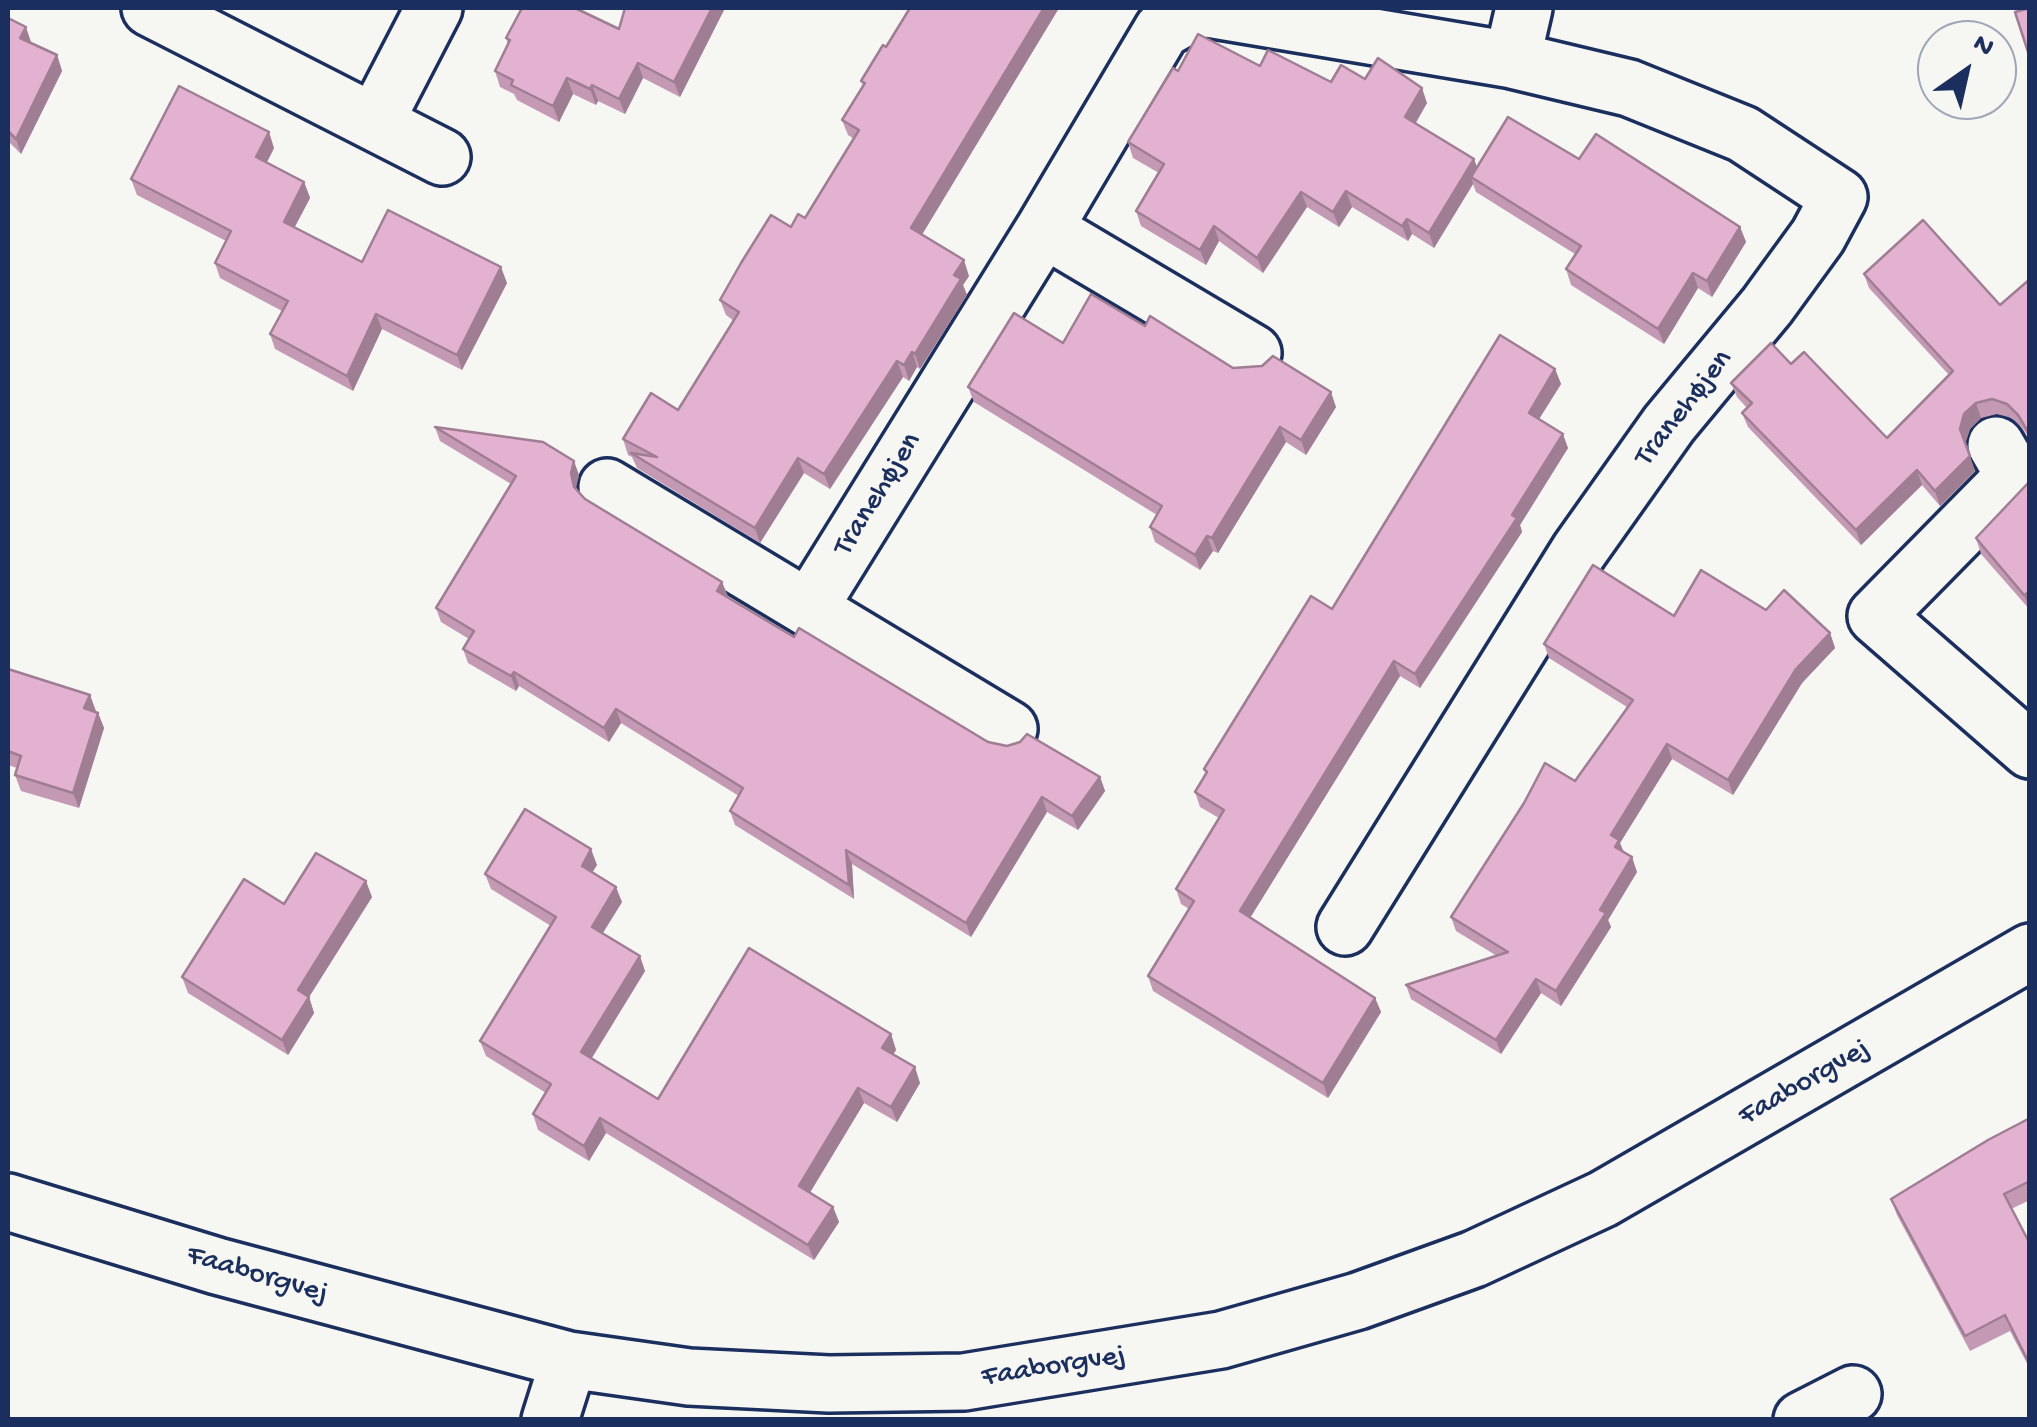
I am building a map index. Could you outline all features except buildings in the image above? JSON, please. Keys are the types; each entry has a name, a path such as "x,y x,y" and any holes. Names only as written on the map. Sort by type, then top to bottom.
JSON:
{"street":[{"path":"150,8 442,157"},
{"path":"375,122 434,8"},
{"name":"Tranehøjen","path":"809,608 1044,229 1162,30 1200,8 1512,60 1628,88 1742,134 1839,197 1818,236 1767,306 1670,424 1579,550 1344,927"},
{"path":"1512,60 1524,8"},
{"path":"1044,229 1253,353"},
{"path":"1996,445 2014,476 1876,616 2030,750"},
{"path":"607,487 1009,729"},
{"name":"Faaborgvej","path":"8,1202 217,1266 569,1360 689,1377 828,1384 964,1382 1222,1340 1358,1301 1440,1271 1602,1199 2030,952"},
{"path":"550,1420 569,1360"},
{"path":"1802,1420 1853,1394"}]}
